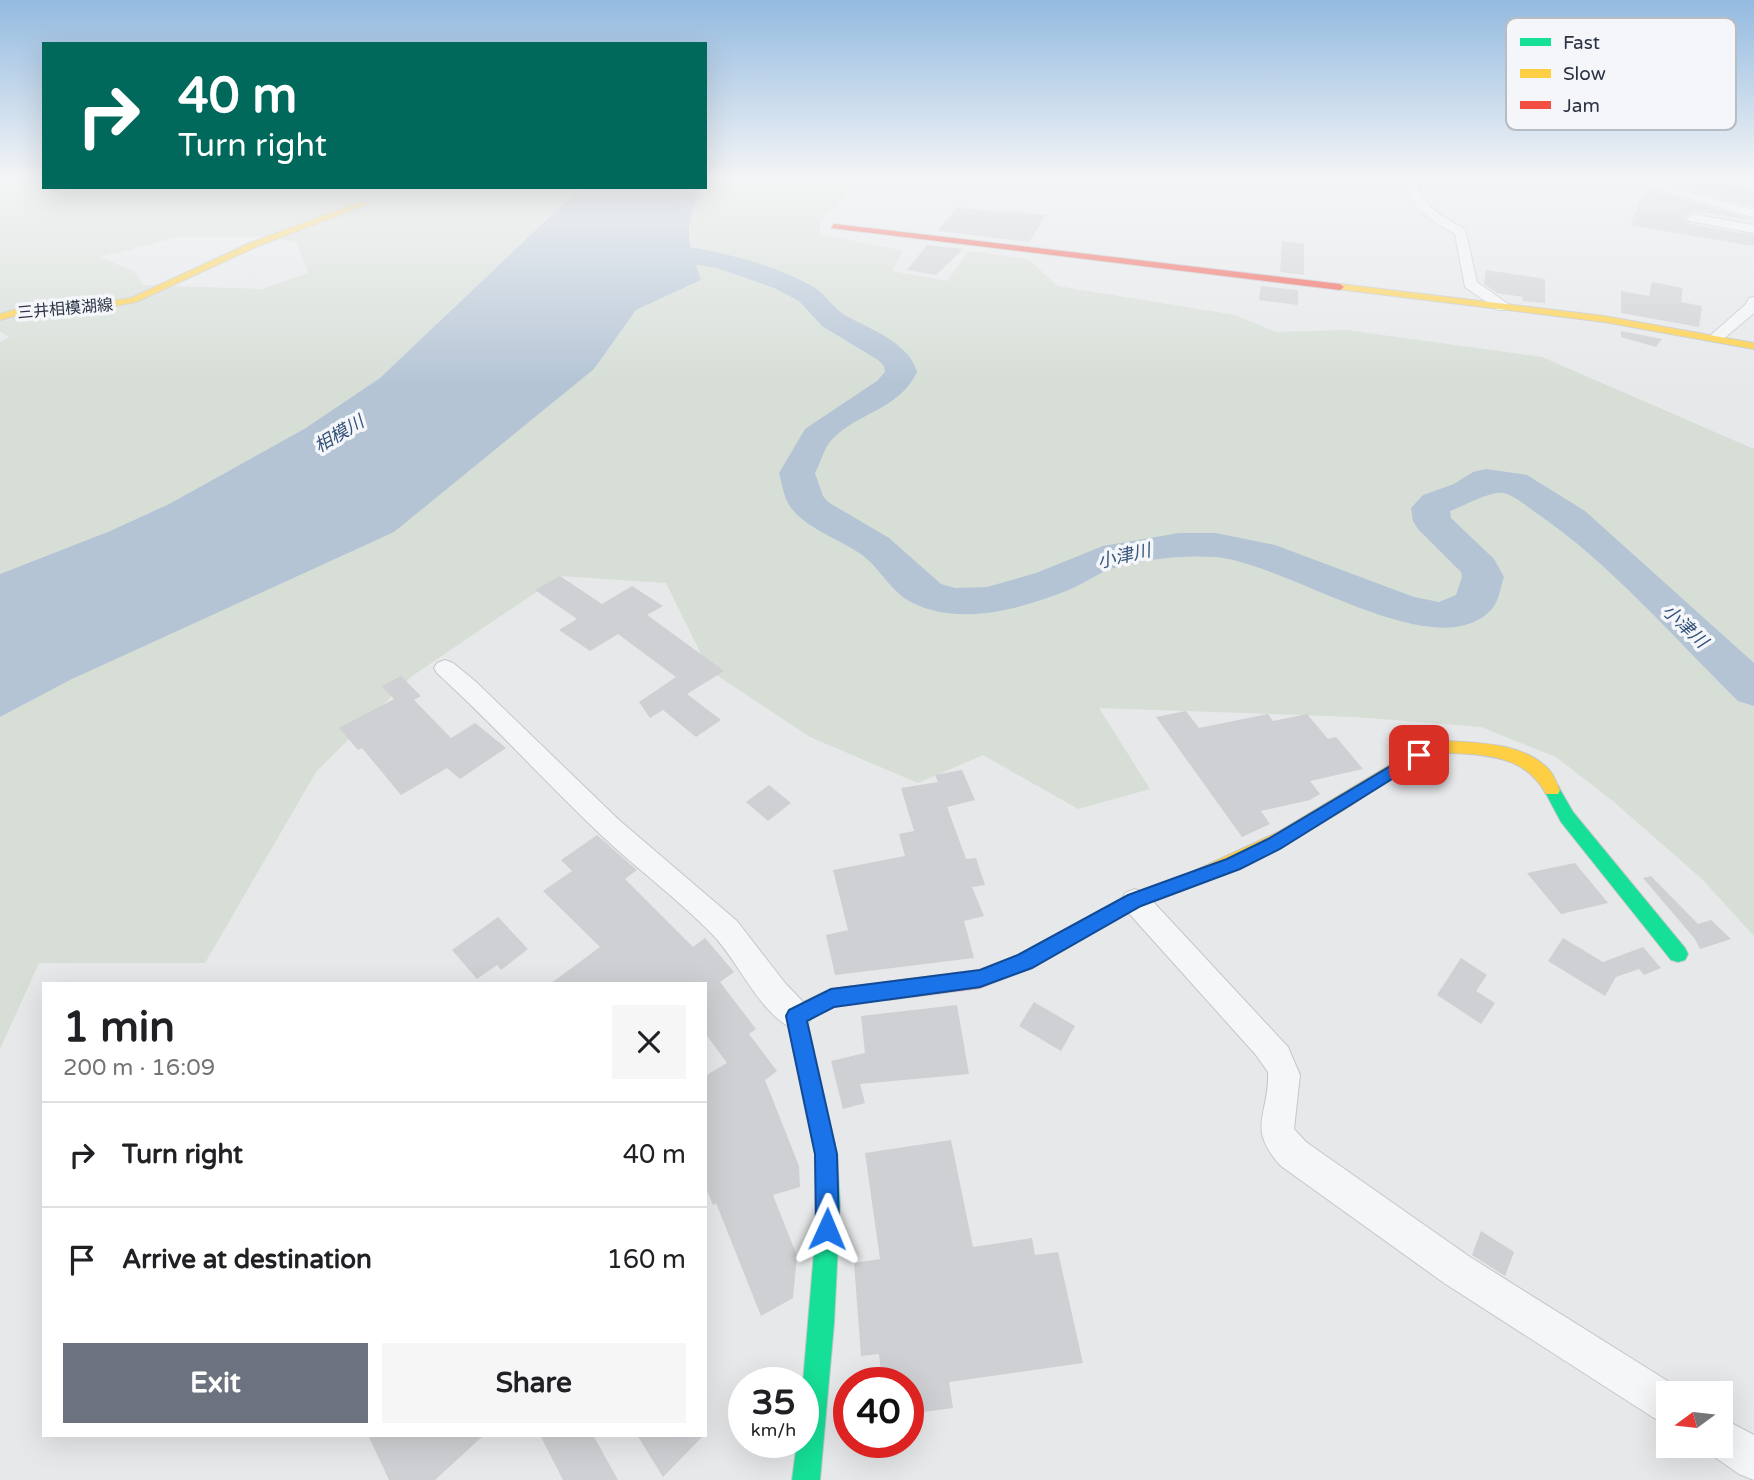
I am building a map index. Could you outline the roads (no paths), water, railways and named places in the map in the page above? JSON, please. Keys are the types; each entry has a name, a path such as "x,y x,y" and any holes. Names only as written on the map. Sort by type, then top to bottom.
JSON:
{"street":[{"name":"三井相模湖線","path":"0,317 24,310 99,306 132,300 246,248"},
{"path":"1007,248 1604,319 1754,345"},
{"path":"1464,248 1470,284 1503,307"},
{"path":"1716,338 1753,306 1754,301"},
{"path":"444,668 486,704 610,827 716,918 740,944 778,1000 796,1016 826,1154 829,1205 822,1324 806,1480"},
{"path":"796,1016 831,998 980,979 1025,961 1135,901 1234,864 1274,844 1419,755 1446,747 1469,747 1511,756 1527,762 1544,775 1554,788 1566,817 1678,954"},
{"path":"1135,901 1267,1044 1278,1060 1285,1075 1275,1117 1278,1135 1285,1147 1303,1163 1457,1270 1656,1396"},
{"path":"1733,1445 1754,1459"}],"water":[{"name":"相模川","path":"517,248 691,248 701,280 636,310 594,369 394,532 72,679 0,717 0,574 110,531 169,504 304,429 380,378"}],"waterway":[{"name":"小津川","path":"637,248 719,260 784,282 808,295 829,318 895,360 901,372 897,380 817,436 797,473 805,500 815,510 875,546 926,593 955,601 988,600 1051,582 1103,558 1179,545 1216,545 1261,554 1405,609 1439,616 1458,612 1475,602 1483,577 1480,568 1432,521 1430,508 1436,503 1467,492 1486,480 1514,483 1571,519 1633,574 1754,690"}]}
